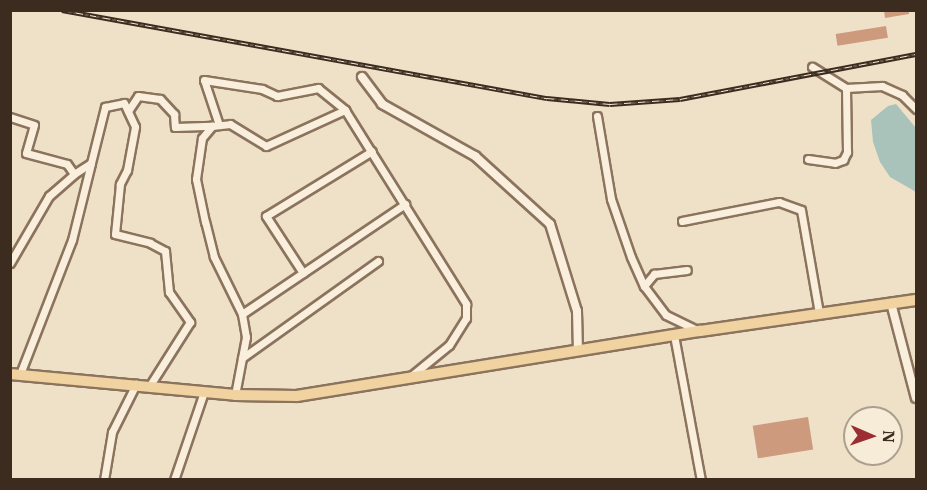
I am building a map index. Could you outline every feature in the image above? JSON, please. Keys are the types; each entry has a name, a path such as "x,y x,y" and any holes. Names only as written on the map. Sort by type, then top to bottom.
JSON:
{"main road":[{"path":"15,374 150,385 235,395 297,396 674,335 916,300"}],"street":[{"path":"812,66 846,88 882,86 902,95 916,109"},
{"path":"362,76 382,104 476,156 550,224 577,311 578,351"},
{"path":"215,126 204,80 262,89 277,96 318,88 345,110 466,304 466,318 449,345 407,380"},
{"path":"808,159 835,163 843,160 847,152 846,88"},
{"path":"128,111 138,96 160,99 174,114 175,127 230,124 266,146 345,110"},
{"path":"15,374 72,240 105,107 124,103 135,127 127,170 120,184 115,234 150,243 165,251 169,292 190,322 150,385"},
{"path":"597,116 611,199 631,257 644,286 666,315 700,331"},
{"path":"10,117 34,125 26,153 67,164 74,174"},
{"path":"215,126 202,138 196,179 214,257 242,314 246,337 235,395"},
{"path":"303,273 266,216 372,151"},
{"path":"10,263 49,196 74,174 91,163"},
{"path":"682,221 779,202 801,210 819,313"},
{"path":"242,314 405,204"},
{"path":"242,358 378,261"},
{"path":"644,286 654,274 687,270"},
{"path":"891,303 916,398"},
{"path":"674,335 701,480"},
{"path":"105,480 112,432 136,384"},
{"path":"174,480 204,392"}],"water":[{"path":"896,104 916,128 916,192 890,177 880,162 873,142 871,120 888,106"}],"building":[{"path":"884,10 909,10 909,14 885,18"},
{"path":"886,26 888,38 838,46 836,34"},
{"path":"808,417 813,450 758,458 753,426"}],"railway":[{"path":"62,10 547,98 610,104 680,99 916,54"}]}
